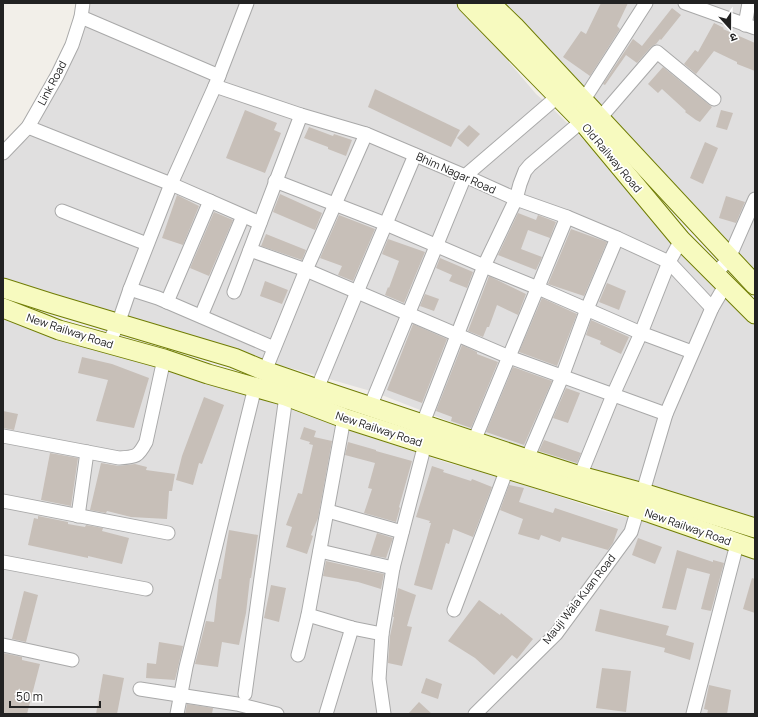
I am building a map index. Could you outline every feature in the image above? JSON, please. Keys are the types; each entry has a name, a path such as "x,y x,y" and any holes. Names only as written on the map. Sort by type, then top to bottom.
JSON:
{"main road":[{"name":"Old Railway Road","path":"467,3 564,91 755,285"},
{"name":"Old Railway Road","path":"490,3 514,26 564,91 583,100 591,120 680,240 755,314"},
{"name":"New Railway Road","path":"3,288 234,358 265,371 317,389 580,476 640,501"},
{"name":"New Railway Road","path":"3,308 59,330 164,359 208,374 286,396 344,418 507,469 640,501 674,512 755,528"},
{"name":"New Railway Road","path":"674,512 746,547"}],"street":[{"name":"Link Road","path":"3,153 28,127 64,61 72,45 81,17 83,3"},
{"path":"108,344 118,324 147,244 171,184 217,81 247,3"},
{"path":"583,100 646,3"},
{"path":"685,3 750,26 749,3"},
{"name":"Bhim Nagar Road","path":"81,17 217,81 300,115 366,134 516,199 567,217 617,238 669,262"},
{"path":"423,423 484,266 516,199 520,184 530,165 591,120 657,52 714,98"},
{"path":"370,407 465,176 564,91"},
{"path":"234,292 300,115"},
{"path":"28,127 171,184 260,223"},
{"path":"265,371 306,270 366,134"},
{"path":"317,389 415,155"},
{"path":"275,182 436,244 641,333 692,352"},
{"name":"Mauji Wala Kuan Road","path":"475,714 556,634 631,532 666,414 712,308 721,279 755,199"},
{"path":"167,302 210,201"},
{"path":"62,211 147,244"},
{"path":"202,316 243,216"},
{"path":"474,441 567,217"},
{"path":"527,459 562,377 587,309 617,238"},
{"path":"580,476 641,333 669,262 680,240"},
{"path":"250,250 306,270 509,357 666,414"},
{"path":"669,262 712,308"},
{"path":"130,289 202,316 274,348"},
{"path":"3,436 119,458 131,458 140,454 146,442 164,359"},
{"path":"177,714 188,660 255,387"},
{"path":"239,704 286,396"},
{"path":"298,654 308,615 344,418"},
{"path":"384,714 379,678 382,634 393,568 425,444"},
{"path":"78,516 87,452"},
{"path":"454,610 507,469"},
{"path":"3,501 168,533"},
{"path":"328,511 402,532"},
{"path":"693,714 746,547"},
{"path":"320,551 393,568"},
{"path":"3,562 146,589"},
{"path":"308,615 352,628 382,634"},
{"path":"326,714 352,628"},
{"path":"3,645 72,660"},
{"path":"140,689 239,704 277,714"}],"shaded area":[{"path":"91,3 456,3 492,42 536,94 627,183 755,324 755,522 523,450 374,392 298,370 243,357 3,283 3,159 35,132 85,23"},
{"path":"500,3 755,3 755,280"},
{"path":"3,315 278,404 322,421 448,463 488,473 600,510 662,527 755,559 755,714 3,714"}],"building":[{"path":"601,3 628,3 617,26 620,29 590,76 563,57 581,31 586,34"},
{"path":"672,8 681,15 661,40 660,39 651,47 637,63 626,55 605,85 603,84 633,39 642,46"},
{"path":"714,23 724,28 723,29 755,43 755,71 737,64 737,62 714,51 696,74 684,64 695,50 698,52"},
{"path":"663,67 712,107 700,122 685,112 686,111 662,89 658,93 648,84"},
{"path":"375,89 460,130 451,147 368,107"},
{"path":"245,110 277,123 274,130 281,133 265,173 226,158"},
{"path":"721,110 733,113 727,130 716,127"},
{"path":"469,125 480,134 468,147 457,138"},
{"path":"309,127 333,136 334,134 352,140 346,156 304,138"},
{"path":"705,142 718,148 703,184 690,178"},
{"path":"280,194 322,213 315,230 273,212"},
{"path":"177,195 199,206 183,245 162,238"},
{"path":"726,196 745,202 736,223 719,218"},
{"path":"214,212 233,220 209,276 190,268"},
{"path":"518,213 536,220 538,215 556,222 550,238 528,230 521,249 542,257 536,270 498,255"},
{"path":"339,215 375,229 353,281 338,275 342,266 320,258"},
{"path":"571,229 607,242 584,296 548,284"},
{"path":"266,234 306,250 302,260 261,246"},
{"path":"388,239 425,252 404,303 385,295 399,261 382,254"},
{"path":"440,258 473,272 467,288 449,281 452,275 436,268"},
{"path":"489,276 526,294 518,315 497,305 489,327 487,327 483,337 468,331"},
{"path":"265,281 288,290 282,304 260,296"},
{"path":"607,283 626,291 619,310 599,302"},
{"path":"425,294 439,299 434,311 420,306"},
{"path":"542,298 577,314 557,366 519,352"},
{"path":"591,320 629,337 621,354 600,344 601,341 586,335"},
{"path":"413,324 447,339 422,403 387,390"},
{"path":"462,345 477,352 477,354 498,362 471,428 451,421 452,417 436,411"},
{"path":"82,357 112,364 149,378 134,428 96,421 108,380 78,373"},
{"path":"513,367 552,381 524,445 486,432"},
{"path":"566,388 580,393 568,423 553,418"},
{"path":"204,397 224,405 202,464 199,463 193,485 176,480 182,456"},
{"path":"3,411 18,414 14,430 3,428"},
{"path":"304,427 316,431 314,437 332,441 318,518 311,535 313,536 307,554 286,547 292,527 286,525 298,493 302,494 313,445 309,444 310,442 300,439"},
{"path":"544,440 581,453 577,463 539,451"},
{"path":"348,442 412,461 396,522 364,513 372,489 368,488 375,463 345,455"},
{"path":"50,453 78,458 71,506 41,500"},
{"path":"101,463 119,466 135,464 147,467 146,470 175,474 172,491 169,491 167,519 131,517 107,511 106,513 90,510"},
{"path":"432,466 444,470 443,472 471,481 472,479 492,487 473,537 453,529 449,544 446,543 432,590 414,585 431,523 429,523 430,521 416,517"},
{"path":"509,485 524,488 519,502 553,513 555,508 618,529 613,543 608,550 562,537 560,542 541,535 539,540 518,534 523,519 500,510"},
{"path":"38,516 68,522 68,524 103,528 102,531 129,538 122,564 28,545 34,518 38,519"},
{"path":"229,530 258,535 250,578 246,613 239,645 222,642 218,667 195,664 206,621 214,622 219,579 221,579"},
{"path":"377,533 393,538 386,558 370,555"},
{"path":"638,538 662,547 655,564 632,555"},
{"path":"677,550 713,562 713,560 724,563 711,611 701,609 710,574 687,568 676,610 662,608"},
{"path":"326,561 384,574 381,589 358,582 323,576"},
{"path":"752,578 755,579 755,613 743,609"},
{"path":"271,585 286,588 279,622 264,618"},
{"path":"398,588 416,595 407,626 412,627 402,666 388,663 390,636"},
{"path":"24,591 38,595 26,642 12,639"},
{"path":"479,600 500,615 501,613 533,639 517,659 512,655 494,675 475,658 448,641"},
{"path":"600,609 669,626 666,635 694,643 690,660 664,652 665,648 595,631"},
{"path":"159,642 183,646 175,680 146,678 147,663 156,664"},
{"path":"3,653 22,657 22,660 40,664 27,714 3,714"},
{"path":"602,668 631,671 626,712 596,708"},
{"path":"103,674 124,678 117,714 96,714"},
{"path":"426,678 442,684 438,699 421,693"},
{"path":"709,685 731,690 727,714 707,714 708,710 704,709"},
{"path":"419,702 432,714 408,714"},
{"path":"187,704 213,708 212,714 185,714"}]}
